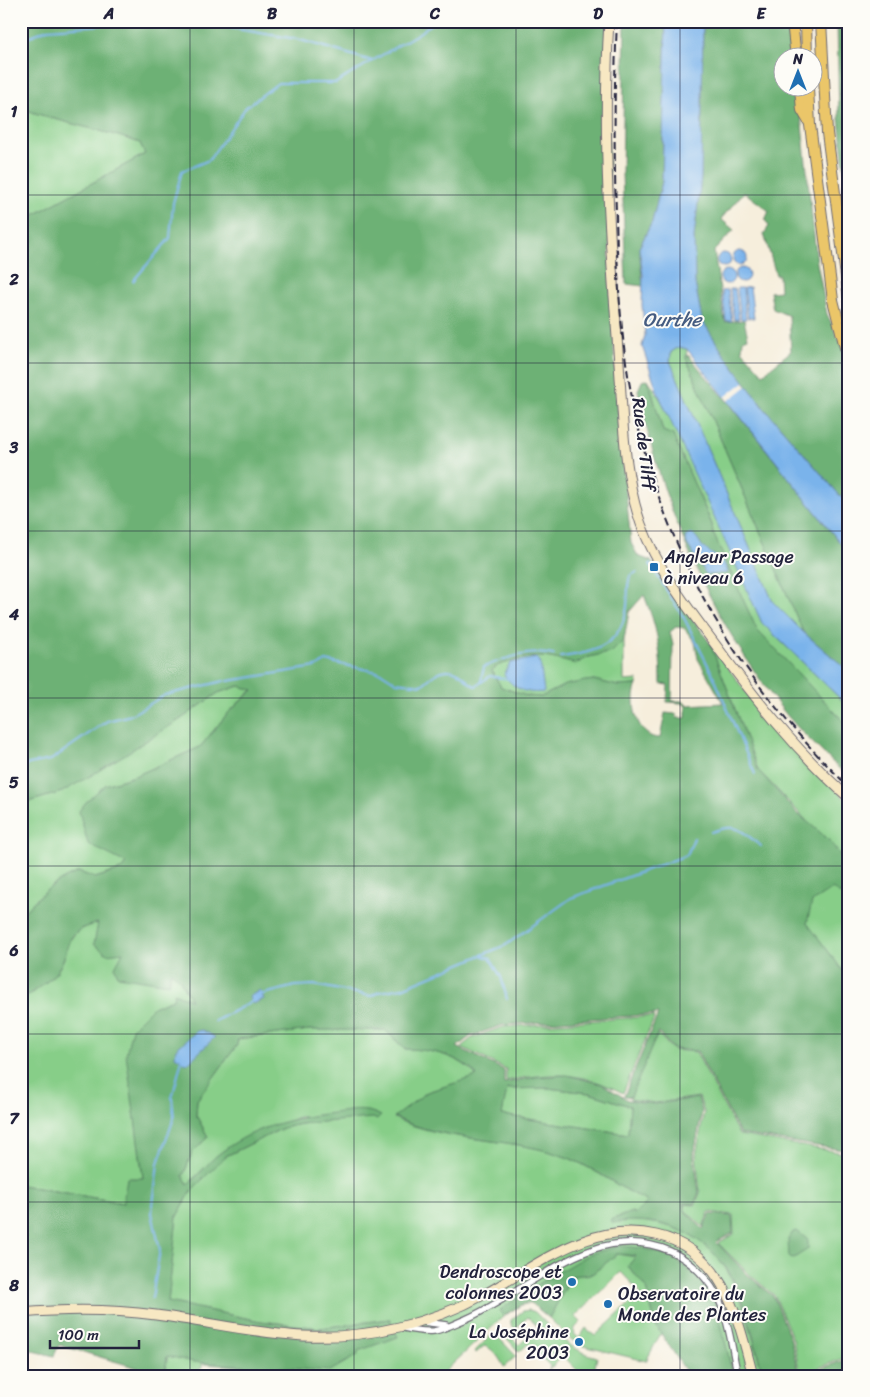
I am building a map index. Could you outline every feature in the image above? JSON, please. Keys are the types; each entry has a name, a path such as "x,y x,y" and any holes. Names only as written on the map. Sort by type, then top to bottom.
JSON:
{"highway":[{"path":"792,21 795,48"},
{"path":"806,21 807,48"},
{"path":"821,21 827,133 849,299"},
{"path":"801,98 802,110 810,124"},
{"path":"809,98 810,124 833,300 849,363"}],"main road":[{"name":"Rue de Tilff","path":"610,21 607,114 613,293 627,462 633,495 641,523 668,579 746,686 787,736 849,798"},
{"path":"21,1313 67,1310 129,1312 180,1318 267,1335 298,1337 358,1335 421,1321 474,1300 549,1256 582,1242 613,1233 649,1234 666,1238 687,1248 716,1274 734,1307 752,1376"}],"street":[{"path":"398,1327 434,1331 451,1326 491,1307 582,1253 613,1244 645,1244 665,1249 684,1259 700,1272 713,1289 725,1318 738,1376"},
{"path":"421,1321 451,1326"}],"green space":[{"path":"21,21 607,21 610,282 617,402 631,543 638,556 651,561 710,643 758,770 797,813 829,840 849,867 849,899 832,889 812,902 807,923 849,979 849,1151 740,1134 697,1051 673,1049 658,1032 631,1097 624,1096 658,1014 503,1025 471,1036 457,1047 504,1070 504,1083 535,1077 567,1075 602,1084 628,1100 655,1104 698,1098 702,1111 694,1155 699,1193 694,1204 683,1203 684,1210 703,1229 710,1214 732,1216 733,1233 716,1242 748,1275 774,1297 791,1340 799,1376 763,1376 743,1302 723,1264 709,1249 693,1237 675,1228 656,1223 635,1221 613,1223 611,1220 632,1212 635,1214 648,1202 569,1158 537,1149 433,1131 394,1117 427,1092 477,1076 463,1063 444,1055 424,1050 405,1049 385,1030 309,1030 238,1039 237,1045 197,1100 196,1115 208,1137 192,1153 183,1176 188,1184 228,1147 271,1126 317,1115 351,1111 369,1111 381,1116 377,1120 373,1118 300,1124 283,1128 226,1156 192,1190 177,1216 168,1302 260,1321 321,1328 390,1319 398,1337 358,1351 358,1355 330,1371 194,1362 167,1356 165,1376 59,1345 54,1356 21,1348 21,1185 123,1203 127,1178 143,1178 126,1054 132,1028 153,1007 173,999 174,993 191,1000 180,980 171,971 169,984 118,976 115,967 123,952 107,954 94,944 98,923 78,931 70,941 57,971 27,996 21,997 21,912 25,911 50,888 71,875 79,872 95,878 121,870 126,863 88,844 79,811 105,785 135,776 200,747 228,713 253,690 239,686 218,693 181,719 62,792 21,804 21,222 145,154 140,143 21,108","holes":["644,595 657,638 661,684 668,685 667,702 682,703 686,706 686,718 677,718 676,714 665,713 660,738 652,737 646,733 637,718 634,701 637,685 618,686 594,680 565,685 541,697 527,696 501,687 492,671 499,665 518,659 550,658 575,664 589,657 612,652 624,640 629,612","676,627 684,628 695,642 698,659 723,703 687,705 683,701 672,701 673,645 670,632","548,1088 589,1093 630,1106 628,1134 502,1115 507,1089"]},
{"path":"625,21 666,21 662,182 652,222 639,248 643,286 626,284 622,173"},
{"path":"703,21 790,21 793,48 772,48 772,98 799,98 817,263 827,314 849,360 849,506 764,408 723,353 702,320 695,283 694,237 701,177","holes":["744,192 769,211 765,220 769,226 764,234 776,275 779,275 780,291 770,292 773,309 789,316 791,351 763,374 742,350 743,340 748,338 744,320 725,322 714,251 734,230 721,219"]},
{"path":"837,21 849,21 849,216 839,119"},
{"path":"21,108 140,143 145,154 21,222"},
{"path":"679,347 687,349 686,358 803,632 773,602 670,361 671,352"},
{"path":"688,355 733,408 849,554 849,671 803,632 686,358"},
{"path":"648,379 668,412 762,623 849,707 849,727 757,631 713,533 712,524 673,436 663,431"},
{"path":"648,379 663,431 673,435 712,525 713,533 757,630 849,727 849,778 803,733 778,704 729,632 709,594 690,555 674,515 648,432 638,390 642,381"},
{"path":"624,640 624,681 638,680 637,685 618,686 594,680 565,685 541,697 527,696 501,687 492,671 495,667 502,664 518,659 535,657 550,658 576,664 589,657 612,652"},
{"path":"710,643 761,713 849,803 849,979 819,939 800,937 769,793 807,821 758,770"},
{"path":"239,686 253,689 228,713 200,747 135,776 105,785 109,853 126,863 121,870 95,878 79,872 71,875 50,888 25,911 21,912 21,804 62,792 181,719 218,693"},
{"path":"99,923 123,952 169,984 171,970 180,980 192,1001 173,999 153,1007 137,1130 143,1178 123,1203 21,1185 21,997 28,996 55,974 74,935 87,927"},
{"path":"655,1016 623,1093 593,1081 566,1075 538,1076 506,1081 506,1069 461,1047 472,1038 503,1027"},
{"path":"309,1030 385,1030 405,1049 424,1050 444,1055 463,1064 477,1077 427,1092 394,1118 413,1126 434,1131 558,1154 593,1170 648,1202 635,1214 632,1212 611,1220 650,1222 680,1230 703,1244 721,1262 735,1285 745,1312 763,1376 733,1376 716,1302 620,1246 500,1310 504,1316 440,1376 252,1376 244,1367 202,1364 202,1368 194,1373 194,1376 182,1376 166,1371 167,1356 358,1351 390,1319 321,1328 260,1321 168,1302 177,1216 192,1190 226,1156 283,1128 300,1124 381,1116 298,1117 216,1156 188,1184 183,1176 192,1153 208,1137 196,1115 197,1100 237,1045 238,1039"},
{"path":"658,1034 673,1050 696,1052 739,1135 849,1154 849,1356 800,1375 793,1340 775,1296 749,1274 718,1243 734,1234 733,1215 709,1212 703,1227 685,1210 684,1204 695,1205 700,1193 696,1155 704,1112 699,1097 655,1103 630,1099 644,1062"},
{"path":"548,1088 589,1093 630,1106 628,1134 502,1115 506,1089"},
{"path":"797,1231 808,1240 808,1249 794,1258 789,1257 788,1239 793,1232"},
{"path":"620,1246 642,1248 670,1256 698,1277 716,1302 733,1376 689,1376 656,1326 646,1288 628,1266 636,1256 617,1254 592,1274 572,1276 549,1318 531,1303 521,1305 504,1316 500,1310 530,1289 589,1254"},
{"path":"617,1254 636,1257 628,1266 646,1288 656,1326 661,1333 646,1361 583,1346 569,1338 549,1318 572,1276 592,1274","holes":["621,1272 641,1293 595,1336 586,1328 579,1338 574,1334 573,1330 581,1322 575,1316"]},
{"path":"523,1311 535,1312 570,1345 597,1357 593,1376 583,1376 563,1356 549,1370 550,1366 528,1344 519,1352 502,1333 505,1331 519,1345 538,1327 528,1317 515,1329 511,1324 511,1320"},
{"path":"491,1335 496,1335 516,1356 504,1367 497,1355 488,1347 484,1346 476,1353 475,1351"},
{"path":"849,1358 849,1376 802,1376"}],"water":[{"name":"Ourthe","path":"666,21 703,21 701,177 694,237 695,283 702,320 723,353 764,408 849,506 849,554 687,349 679,347 671,352 670,361 773,602 803,632 849,671 849,707 762,623 658,393 642,346 645,335 642,305 643,275 639,248 652,222 662,182"},
{"path":"740,251 745,253 747,258 745,263 740,265 735,263 733,258 735,253"},
{"path":"724,253 729,255 731,260 729,265 724,267 719,265 717,260 719,255"},
{"path":"742,268 747,270 749,275 747,280 742,282 737,280 735,275 737,270"},
{"path":"727,270 732,272 734,277 732,282 727,284 722,282 720,277 722,272"},
{"path":"750,287 754,318 748,318 744,288"},
{"path":"737,288 743,288 746,319 741,319"},
{"path":"730,289 735,289 739,319 734,320"},
{"path":"728,290 732,321 726,321 722,291"},
{"path":"691,534 697,538 704,548 722,561 728,573 707,575 687,544 685,537"},
{"path":"536,658 540,661 544,692 521,690 504,675 510,663"},
{"path":"260,990 264,999 253,1004 249,997"},
{"path":"202,1030 215,1037 187,1064 175,1056 176,1049 197,1031"}],"pier":[{"path":"744,382 747,386 728,401 725,397"}],"waterway":[{"path":"21,40 47,29 158,21"},
{"path":"187,21 297,39 372,61 419,33 435,21"},
{"path":"133,281 170,238 173,203 182,171 209,160 246,107 278,83 336,83 372,61"},
{"path":"650,564 684,618 713,675 755,774"},
{"path":"561,657 594,650 610,641 622,624 626,612 630,576 637,572"},
{"path":"481,681 484,667 502,660 536,653 554,655"},
{"path":"228,681 316,667 326,661 382,673 396,682 422,685 436,673 446,670 457,672 476,686 490,676 507,679"},
{"path":"21,769 29,764 51,760 107,721 131,715 165,695 224,681"},
{"path":"711,832 727,828 738,829 761,846"},
{"path":"260,995 295,986 314,985 371,996 379,992 402,988 506,945 571,898 687,855 694,838"},
{"path":"483,956 490,958 501,977 507,999"},
{"path":"215,1021 253,1001"},
{"path":"152,1298 160,1250 152,1213 158,1163 174,1118 172,1098 182,1059"}],"railway":[{"path":"617,21 615,141 620,302 625,355 636,418 652,478 674,535 699,590 730,643 765,694 805,742 849,787"}],"place":[{"name":"Angleur Passage à niveau 6","path":"654,567"},
{"name":"Dendroscope et colonnes 2003","path":"572,1282"},
{"name":"Observatoire du Monde des Plantes","path":"608,1304"},
{"name":"La Joséphine 2003","path":"579,1342"}]}
